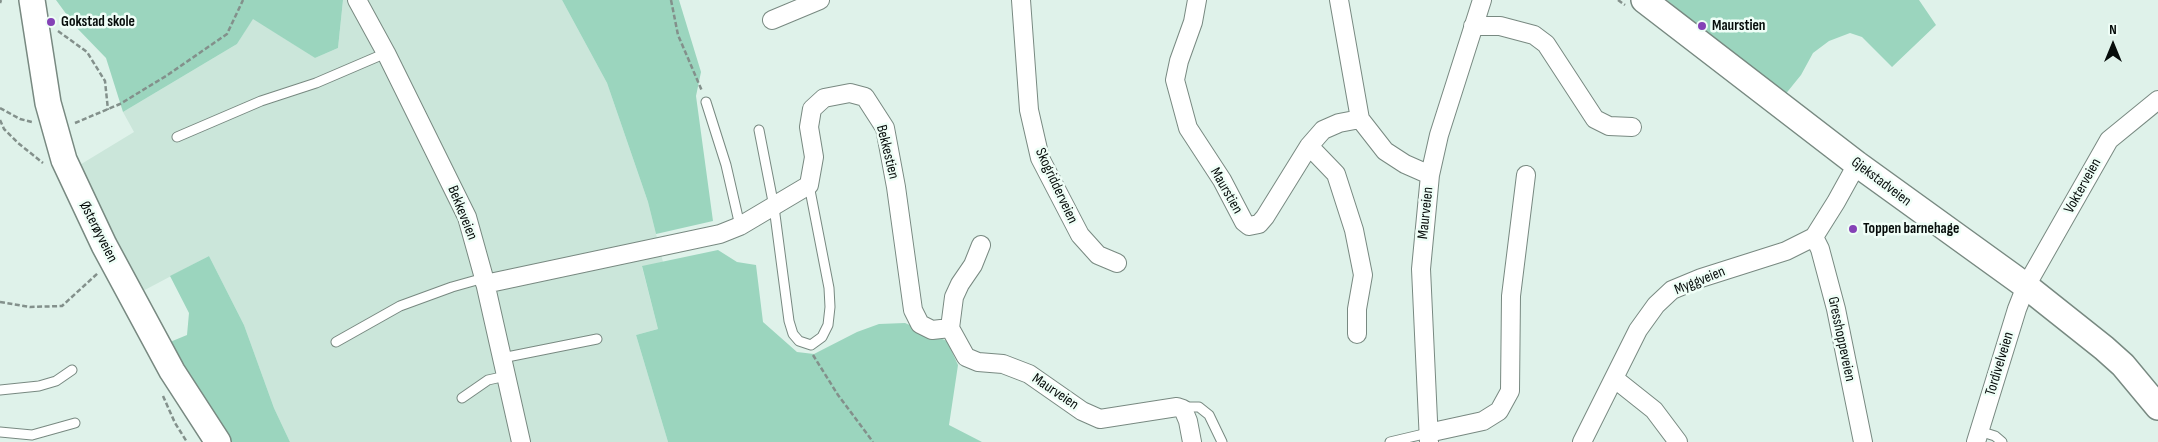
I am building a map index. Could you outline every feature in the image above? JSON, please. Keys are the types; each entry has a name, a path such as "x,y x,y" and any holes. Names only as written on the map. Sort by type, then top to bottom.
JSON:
{"street":[{"name":"Østerøyveien","path":"32,0 48,103 64,160 104,245 172,371 218,442"},
{"name":"Bekkeveien","path":"357,0 386,53 467,217 484,281 521,442"},
{"path":"772,20 820,0"},
{"name":"Skogridderveien","path":"1021,0 1029,110 1040,158 1080,236 1098,255 1117,264"},
{"name":"Maurstien","path":"1197,0 1193,22 1179,61 1175,80 1188,128 1222,180 1244,222 1249,226 1259,224 1265,217 1309,146 1323,130 1339,123 1360,118"},
{"path":"1339,0 1360,118 1386,151 1405,164 1430,175"},
{"name":"Maurveien","path":"1429,438 1420,269 1430,175 1439,135 1472,26 1482,0"},
{"name":"Gjekstadveien","path":"1646,0 1857,164 2026,286 2104,348 2129,371 2158,407"},
{"path":"1472,26 1500,26 1534,34 1546,44 1595,119 1609,126 1632,127"},
{"name":"Bekkestien","path":"809,185 814,157 809,127 812,109 824,98 850,93 865,97 884,128 899,206 913,310 920,324 932,330 950,328"},
{"name":"Vokterveien","path":"2026,286 2109,140 2158,100"},
{"path":"1309,146 1336,174 1354,230 1363,275 1357,309 1357,334"},
{"path":"1814,237 1857,164"},
{"path":"1429,438 1483,421 1499,411 1510,391 1511,296 1526,174"},
{"path":"484,281 720,234 740,226 809,185"},
{"name":"Myggveien","path":"1582,442 1638,330 1656,305 1672,290 1701,278 1786,251 1814,237"},
{"name":"Gresshoppeveien","path":"1814,237 1820,249 1836,309 1863,442"},
{"path":"950,328 954,297 973,265 982,245"},
{"name":"Tordivelveien","path":"1977,436 2026,286"},
{"name":"Maurveien","path":"950,328 966,357 978,362 1003,364 1029,374 1082,411 1100,419 1177,407"},
{"path":"1615,379 1654,410 1678,442"},
{"path":"1177,407 1186,413 1192,442"}],"lane":[{"path":"177,138 261,101 316,83 386,53"},
{"path":"706,102 726,165 740,226"},
{"path":"759,130 774,207 789,321 793,334 799,341 811,345 822,337 828,325 830,307 829,288 809,185"},
{"path":"336,342 400,306 452,287 484,281"},
{"path":"502,358 597,339"},
{"path":"0,390 39,386 56,381 72,370"},
{"path":"462,398 488,380 506,376"},
{"name":"Maurveien","path":"1177,407 1199,407 1209,416 1222,442"},
{"path":"0,432 32,435 75,423"},
{"path":"1977,436 1995,436 2002,442"},
{"path":"1390,442 1429,438"}],"path":[{"path":"68,125 108,110 166,76 227,34 243,0"},
{"path":"671,0 678,35 706,102"},
{"path":"58,31 87,52 106,82 108,110"},
{"path":"0,108 32,122"},
{"path":"0,302 30,307 62,306 101,270"},
{"path":"805,344 838,396 873,442"}],"shaded area":[{"path":"343,0 562,0 607,83 648,202 663,262 642,267 658,329 636,335 668,442 290,442 274,408 244,325 209,256 141,292 78,166 134,132 123,112 237,44 253,18 315,58 338,48"}],"green space":[{"path":"56,0 343,0 338,48 315,58 253,19 237,44 123,112 106,58 75,26"},
{"path":"562,0 679,0 701,72 696,96 713,221 656,234 648,202 607,83"},
{"path":"1667,0 1919,0 1936,25 1892,67 1862,37 1850,33 1829,41 1813,53 1801,75 1784,96"},
{"path":"718,250 737,262 756,265 763,322 797,352 814,354 857,332 879,324 905,323 947,341 958,365 949,425 982,442 668,442 636,335 658,329 642,266"},
{"path":"209,256 244,325 274,408 290,442 231,442 218,425 170,342 187,335 189,313 170,276"}],"place":[{"name":"Gokstad skole","path":"51,22"},
{"name":"Maurstien","path":"1702,26"},
{"name":"Toppen barnehage","path":"1853,229"}]}
